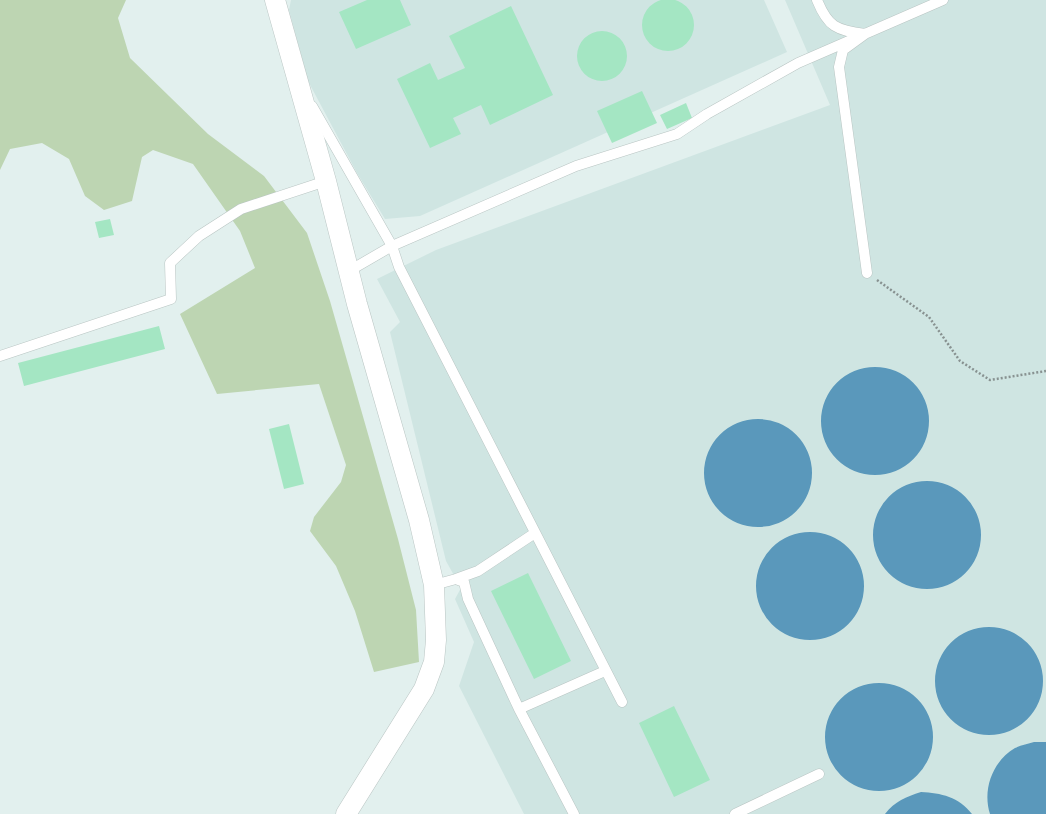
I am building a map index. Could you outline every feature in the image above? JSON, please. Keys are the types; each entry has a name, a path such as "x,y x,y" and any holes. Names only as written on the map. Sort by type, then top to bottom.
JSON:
{"street":[{"path":"275,0 419,520 434,585 436,640 434,662 424,689 346,814"}],"lane":[{"path":"817,0 821,11 832,25 847,32 865,34"},
{"path":"349,271 392,246 576,166 677,134 707,114 798,63 943,0"},
{"path":"865,34 843,50 839,67 867,273"},
{"path":"298,81 392,246 399,267 534,533 622,702"},
{"path":"0,356 171,299 170,262 199,236 241,209 326,181"},
{"path":"434,585 478,571 534,533"},
{"path":"456,579 464,582 468,599 519,709 574,814"},
{"path":"519,709 605,671"},
{"path":"735,814 819,774"}],"path":[{"path":"867,273 929,317 960,361 990,380 1046,372"}],"shaded area":[{"path":"291,0 764,0 787,52 420,216 385,219 357,173 308,81 289,10"},
{"path":"785,0 1046,0 1046,814 524,814 459,686 474,642 455,599 461,588 446,561 390,332 400,322 377,279 436,250 830,105"}],"green space":[{"path":"0,0 126,0 118,18 130,58 208,134 264,176 307,233 330,301 398,539 416,610 419,662 374,672 355,611 336,566 310,531 314,517 341,482 346,465 319,384 217,394 180,314 255,268 240,231 193,164 153,150 142,157 132,201 104,210 85,196 69,159 42,143 10,149 0,170"}],"water":[{"path":"875,367 896,371 913,383 925,400 929,421 925,442 913,459 896,471 875,475 854,471 837,459 825,442 821,421 825,400 837,383 854,371"},
{"path":"758,419 779,423 796,435 808,452 812,473 808,494 796,511 779,523 758,527 737,523 720,511 708,494 704,473 708,452 720,435 737,423"},
{"path":"927,481 948,485 965,497 977,514 981,535 977,556 965,573 948,585 927,589 906,585 889,573 877,556 873,535 877,514 889,497 906,485"},
{"path":"810,532 831,536 848,548 860,565 864,586 860,607 848,624 831,636 810,640 789,636 772,624 760,607 756,586 760,565 772,548 789,536"},
{"path":"989,627 1010,631 1027,643 1039,660 1043,681 1039,702 1027,719 1010,731 989,735 968,731 951,719 939,702 935,681 939,660 951,643 968,631"},
{"path":"879,683 900,687 917,699 929,716 933,737 929,758 917,775 900,787 879,791 858,787 841,775 829,758 825,737 829,716 841,699 858,687"},
{"path":"1034,742 1046,742 1046,814 990,814 987,795 991,776 995,768 1007,754 1015,748"},
{"path":"921,792 936,793 949,797 967,808 972,814 885,814 901,800"}],"building":[{"path":"668,-1 678,1 686,7 692,15 694,25 692,35 686,43 678,49 668,51 658,49 650,43 644,35 642,25 644,15 650,7 658,1"},
{"path":"367,0 400,0 411,25 356,49 339,12"},
{"path":"511,6 553,95 490,125 481,105 453,118 461,134 430,148 397,79 430,63 438,80 465,68 449,36"},
{"path":"597,31 607,31 620,38 627,51 627,61 620,74 607,81 597,81 588,77 581,70 577,61 577,51 581,42 588,35"},
{"path":"642,91 657,123 612,143 597,111"},
{"path":"686,103 692,118 667,129 660,115"},
{"path":"110,219 114,235 99,238 95,222"},
{"path":"159,326 165,349 24,386 18,363"},
{"path":"289,424 304,484 284,489 269,429"},
{"path":"528,573 571,661 534,679 491,591"},
{"path":"674,706 710,780 674,797 639,723"}]}
